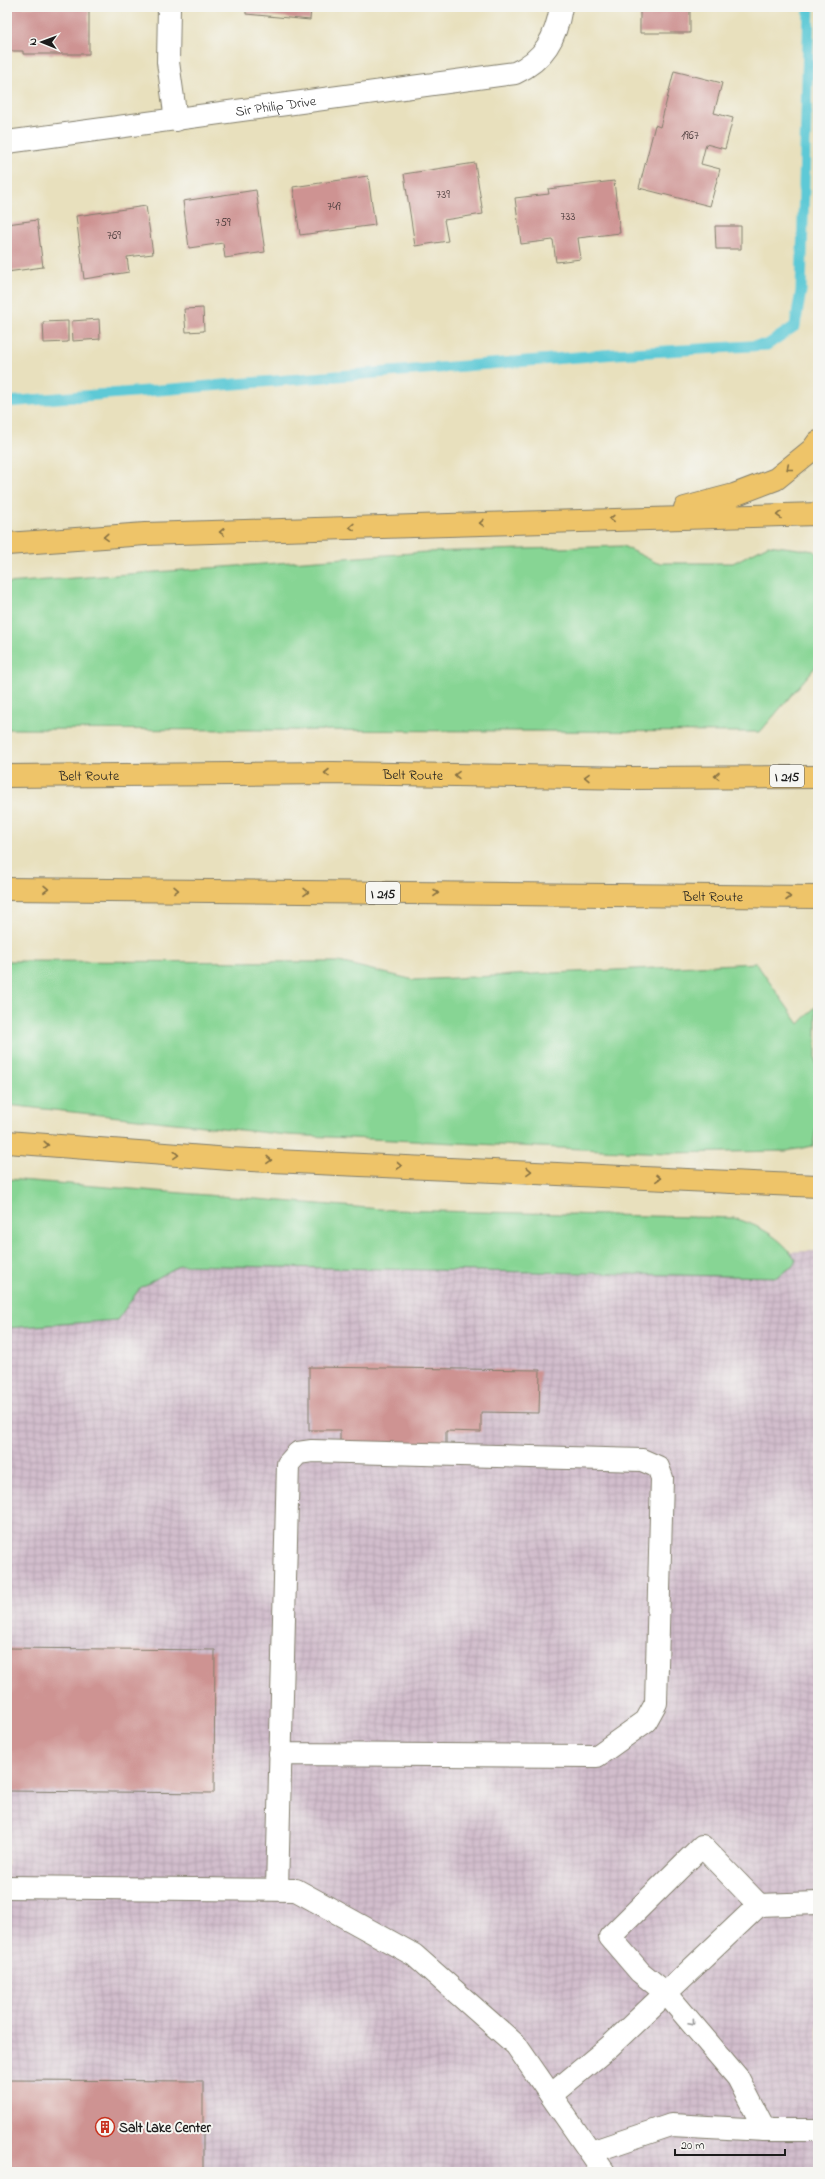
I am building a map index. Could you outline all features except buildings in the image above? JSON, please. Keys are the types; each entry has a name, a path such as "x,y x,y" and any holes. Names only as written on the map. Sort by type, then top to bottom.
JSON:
{"highway":[{"path":"651,518 734,495 776,480 813,449 818,442"},
{"path":"7,544 145,534 818,514"},
{"name":"Belt Route","path":"7,776 333,773 631,778 818,776"},
{"name":"Belt Route","path":"7,889 818,897"},
{"path":"7,1142 230,1159 818,1186"}],"street":[{"path":"169,7 168,62 176,120"},
{"name":"Sir Philip Drive","path":"7,142 502,76 529,67 540,58 551,43 558,25 561,7"},
{"path":"277,1889 280,1754 288,1464 298,1453 312,1451 642,1460 658,1466 662,1478 656,1703 646,1721 597,1756 280,1754"},
{"path":"759,1905 702,1846 610,1937 640,1972 666,1993 738,2078 765,2130"},
{"path":"7,1887 296,1890 414,1955 516,2046 604,2172"},
{"path":"550,2095 609,2047 759,1905 818,1903"},
{"path":"591,2152 671,2125 765,2130 818,2130"}],"shaded area":[{"path":"7,1233 249,1262 818,1251 818,2172 7,2172"}],"green space":[{"path":"768,545 815,551 818,557 818,664 760,732 7,729 7,583 426,552 623,546 657,563 733,563"},
{"path":"7,961 339,962 414,980 756,963 799,1024 816,1006 816,1128 813,1146 787,1151 666,1153 287,1135 7,1105"},
{"path":"7,1179 393,1210 734,1218 769,1233 784,1245 796,1260 793,1266 777,1277 180,1265 140,1288 117,1320 7,1328"}],"waterway":[{"path":"7,402 616,354 767,345 795,326 801,291 809,7"}],"place":[{"name":"Salt Lake Center","path":"105,2127"}]}
